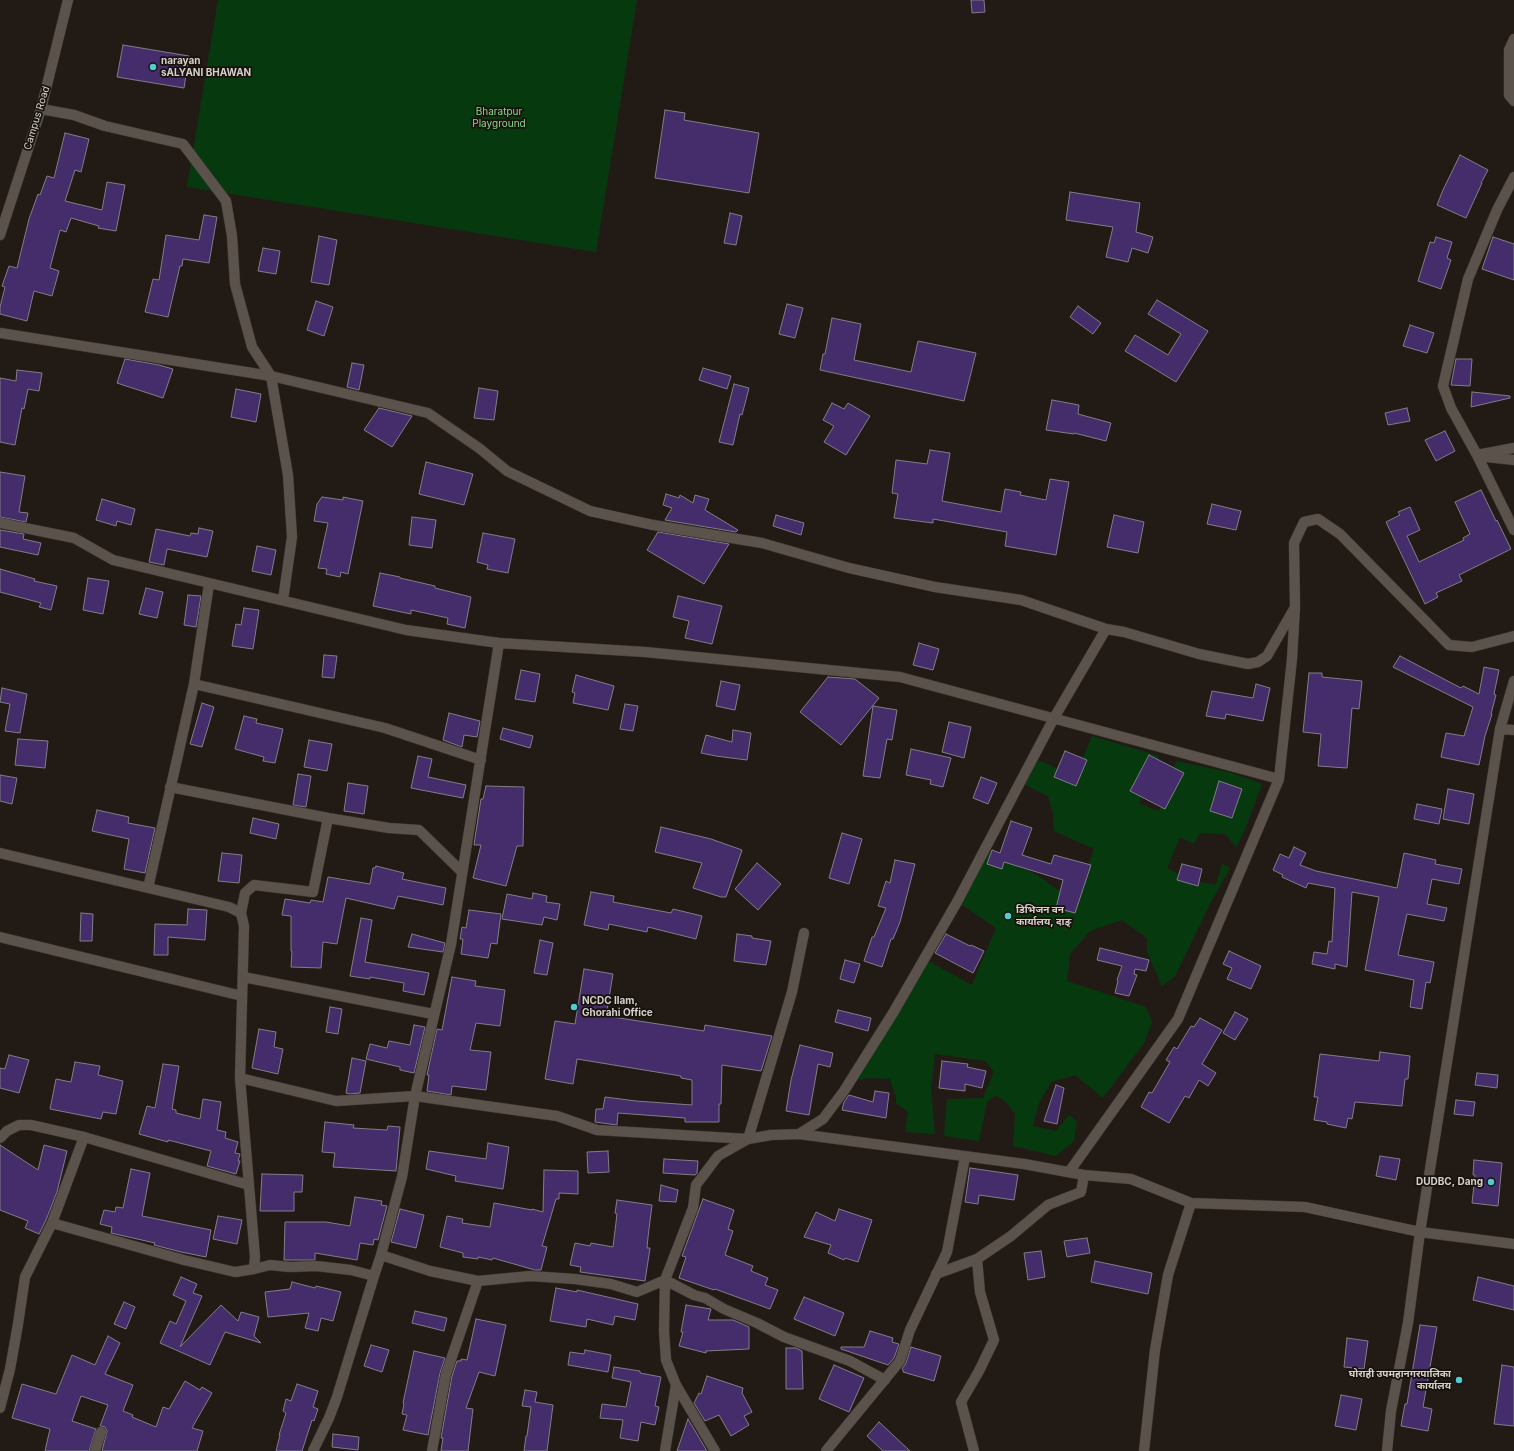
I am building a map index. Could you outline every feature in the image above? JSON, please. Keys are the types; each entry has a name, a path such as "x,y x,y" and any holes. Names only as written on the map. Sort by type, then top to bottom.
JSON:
{"street":[{"name":"Campus Road","path":"0,235 41,109 68,0"},
{"path":"1514,39 1509,50 1509,95 1514,101"},
{"path":"41,109 74,115 105,126 184,144 226,201 232,236 235,284 252,347 271,376 288,475 292,537 283,600"},
{"path":"1514,176 1468,279 1444,386 1451,408 1514,530"},
{"path":"0,333 271,376 428,413 479,448 507,471 590,511 653,525 762,543 849,568 935,587 1021,600 1106,629 1124,632 1199,654 1248,664 1258,662 1266,656 1295,607"},
{"path":"1477,456 1514,448"},
{"path":"1477,456 1514,460"},
{"path":"1069,1172 1178,1018 1279,779 1292,660 1295,607 1294,543 1304,522 1318,519 1340,534 1449,645 1472,647 1514,636"},
{"path":"0,523 74,538 113,560 406,630 500,643 645,652 900,677 1279,779"},
{"path":"148,888 194,684 209,584"},
{"path":"799,1134 823,1119 844,1091 893,1013 957,902 1054,718 1106,629"},
{"path":"313,1451 329,1418 337,1397 381,1256 402,1177 415,1096 433,1014 451,944 500,643"},
{"path":"1387,1451 1391,1411 1408,1323 1420,1232 1500,729 1514,680"},
{"path":"194,684 385,728 480,760"},
{"path":"1500,729 1514,730"},
{"path":"170,787 328,818 389,828 419,830 462,872"},
{"path":"254,1269 255,1257 240,1078 244,926 241,913 245,893 254,885 313,892 328,818"},
{"path":"0,853 229,907 241,913"},
{"path":"714,1451 676,1385 666,1360 664,1331 665,1280 693,1208 696,1185 718,1156 748,1139 792,992 804,933"},
{"path":"0,937 242,996"},
{"path":"242,977 433,1014"},
{"path":"240,1078 336,1101 415,1096 557,1116 597,1130 748,1139 771,1135 799,1134 1024,1164 1084,1175 1131,1179 1191,1202 1305,1207 1420,1232 1514,1244"},
{"path":"0,1138 7,1131 19,1125 31,1125 84,1137 249,1185"},
{"path":"0,1408 11,1362 25,1277 52,1223 84,1137"},
{"path":"826,1451 900,1361 910,1330 947,1252 965,1157"},
{"path":"936,1274 977,1259 1011,1236 1048,1205 1081,1192 1084,1175"},
{"path":"1144,1451 1155,1350 1168,1275 1191,1202"},
{"path":"52,1223 184,1260 235,1272 270,1265 290,1267 316,1266 351,1270 374,1276"},
{"path":"381,1256 430,1272 478,1281 530,1276 575,1279 611,1284 637,1292 665,1280"},
{"path":"974,1451 960,1402 979,1371 994,1340 980,1292 977,1259"},
{"path":"665,1280 784,1337 850,1361 885,1380"},
{"path":"432,1451 446,1374 478,1281"},
{"path":"665,1451 676,1385"},
{"path":"95,1451 101,1432"}],"green space":[{"name":"Bharatpur Playground","path":"218,0 637,0 596,252 187,187"},
{"path":"1092,736 1159,756 1139,804 1159,811 1170,788 1176,761 1232,773 1262,784 1244,832 1236,847 1225,834 1200,833 1194,844 1180,837 1167,868 1190,880 1216,885 1222,864 1230,868 1212,900 1175,976 1162,986 1147,952 1147,938 1122,920 1090,931 1070,954 1067,981 1146,1007 1152,1022 1144,1043 1103,1098 1075,1075 1051,1082 1039,1103 1033,1126 1056,1131 1069,1115 1077,1121 1074,1141 1056,1156 1013,1146 1015,1114 1007,1103 996,1095 987,1102 979,1141 944,1136 947,1099 983,1098 994,1072 986,1061 935,1054 931,1090 935,1134 905,1132 908,1112 896,1103 896,1097 890,1079 870,1078 849,1081 923,958 972,985 996,928 958,902 988,851 1039,876 1056,889 1078,894 1094,849 1054,831 1053,814 1048,796 1021,783 1039,760 1075,777"}],"building":[{"path":"971,0 984,0 985,12 972,13"},
{"name":"narayan sALYANI BHAWAN","path":"123,45 189,56 184,88 117,77"},
{"path":"665,110 685,113 684,120 759,133 749,193 655,178"},
{"path":"65,133 89,139 81,172 75,170 65,201 102,210 107,182 125,185 116,231 98,228 99,226 71,218 66,232 60,230 50,268 59,271 52,296 34,291 27,321 0,314 0,307 5,287 2,286 9,266 17,268 29,219 38,194 40,195 47,176 54,178"},
{"path":"1460,155 1488,170 1466,218 1437,205"},
{"path":"1070,192 1140,203 1136,232 1153,237 1148,253 1132,248 1128,262 1106,257 1113,227 1066,220"},
{"path":"730,213 742,216 736,245 724,243"},
{"path":"204,215 217,217 209,263 183,259 168,317 145,312 153,279 159,280 166,235 199,240"},
{"path":"319,236 337,240 329,285 311,282"},
{"path":"1436,237 1452,242 1447,258 1451,260 1441,289 1418,281 1430,242 1434,243"},
{"path":"1493,237 1514,244 1514,280 1482,269"},
{"path":"263,248 280,251 276,274 258,271"},
{"path":"1157,300 1208,331 1176,382 1125,351 1135,335 1168,355 1181,334 1148,314"},
{"path":"316,301 333,307 324,336 307,330"},
{"path":"787,304 803,308 795,338 779,334"},
{"path":"1078,306 1101,323 1093,334 1070,317"},
{"path":"832,318 861,324 854,360 911,372 918,341 976,353 964,401 820,370 823,354 825,354"},
{"path":"1410,325 1434,333 1427,353 1403,346"},
{"path":"125,359 173,369 163,398 117,383"},
{"path":"1456,359 1472,359 1470,386 1451,385"},
{"path":"352,363 364,365 359,390 347,387"},
{"path":"703,368 731,376 727,389 699,380"},
{"path":"17,370 42,373 39,391 28,389 24,409 22,408 15,445 0,442 0,378 16,381"},
{"path":"734,384 749,388 742,415 740,414 733,445 719,442"},
{"path":"479,388 498,391 494,420 474,418"},
{"path":"236,389 261,394 256,422 231,417"},
{"path":"1472,392 1510,396 1510,398 1471,407"},
{"path":"1052,400 1079,405 1078,414 1111,423 1106,441 1074,433 1046,430"},
{"path":"832,403 844,409 848,403 870,416 846,455 824,442 834,426 823,420"},
{"path":"379,408 412,416 392,447 364,430"},
{"path":"1407,408 1410,421 1388,425 1385,413"},
{"path":"1445,431 1455,451 1436,461 1425,440"},
{"path":"930,450 950,453 942,501 1001,512 1005,489 1021,492 1020,495 1046,500 1050,479 1069,482 1056,555 1005,546 1007,532 933,519 933,523 894,518 898,494 892,493 896,460 927,464"},
{"path":"426,462 473,474 464,505 419,494"},
{"path":"0,472 25,476 19,512 28,513 26,522 0,517"},
{"path":"1481,490 1511,549 1459,575 1462,581 1436,593 1438,597 1425,604 1386,522 1400,515 1398,512 1410,507 1420,530 1407,536 1419,562 1464,540 1463,538 1470,534 1455,502"},
{"path":"666,494 679,498 680,495 693,503 695,495 709,499 705,510 738,530 736,532 665,520 672,508 663,505"},
{"path":"322,497 343,500 343,497 363,501 348,574 341,572 340,577 326,574 327,569 318,568 328,523 314,521 317,504"},
{"path":"102,499 135,509 131,525 117,521 116,526 96,520"},
{"path":"1212,504 1241,511 1236,530 1207,524"},
{"path":"776,515 804,523 801,535 773,526"},
{"path":"1114,515 1144,522 1138,553 1107,547"},
{"path":"412,517 436,520 432,548 409,545"},
{"path":"199,528 213,531 207,557 167,549 164,565 149,562 156,529 190,536 191,533 198,534"},
{"path":"0,530 24,534 23,539 41,543 38,555 0,547"},
{"path":"658,532 729,544 704,584 647,550"},
{"path":"483,533 515,539 508,573 487,569 488,565 477,562"},
{"path":"257,546 276,550 271,575 252,571"},
{"path":"0,569 35,579 34,581 57,586 51,610 39,607 41,603 0,592"},
{"path":"380,573 435,586 435,588 471,597 465,628 447,624 448,618 411,610 411,614 373,606"},
{"path":"88,578 109,581 103,614 83,610"},
{"path":"146,588 163,592 157,618 139,614"},
{"path":"188,595 201,596 196,627 184,625"},
{"path":"678,596 722,606 712,644 685,638 689,621 673,617"},
{"path":"244,608 259,610 253,649 232,646 236,624 241,625"},
{"path":"919,643 939,649 933,670 913,665"},
{"path":"324,655 337,656 334,678 322,677"},
{"path":"1400,656 1461,688 1463,686 1479,694 1484,667 1499,670 1492,714 1485,736 1479,765 1441,757 1446,733 1464,736 1473,707 1393,667"},
{"path":"521,670 540,674 535,702 515,699"},
{"path":"1309,673 1322,673 1322,677 1362,681 1359,709 1352,708 1347,768 1318,766 1321,734 1303,732"},
{"path":"576,675 614,686 608,710 573,703 575,693 572,692"},
{"path":"828,677 855,679 879,698 841,745 800,712"},
{"path":"721,681 740,685 735,710 716,706"},
{"path":"1256,684 1270,688 1263,721 1226,714 1225,719 1206,716 1212,691 1253,698"},
{"path":"2,688 27,694 20,733 5,731 10,704 0,702"},
{"path":"202,703 214,707 202,747 190,744"},
{"path":"625,704 638,706 633,731 620,729"},
{"path":"873,706 897,710 892,740 887,739 880,778 863,776"},
{"path":"449,713 480,721 477,737 464,735 462,747 443,740"},
{"path":"244,716 257,719 256,723 283,729 275,763 263,761 264,757 235,749"},
{"path":"949,722 971,727 964,758 942,752"},
{"path":"503,728 533,736 530,748 500,739"},
{"path":"733,730 751,733 747,760 701,753 706,735 732,742"},
{"path":"18,739 48,741 45,768 15,765"},
{"path":"309,740 332,744 327,771 304,767"},
{"path":"911,749 951,758 943,787 930,784 931,780 906,775"},
{"path":"1065,751 1087,760 1076,786 1054,777"},
{"path":"1149,755 1184,773 1165,809 1130,791"},
{"path":"418,756 432,759 428,777 466,785 463,798 411,788"},
{"path":"298,774 311,776 306,807 293,805"},
{"path":"0,775 17,778 12,804 0,801"},
{"path":"981,777 997,783 988,804 973,798"},
{"path":"1219,781 1242,789 1232,818 1210,811"},
{"path":"348,783 368,786 364,814 344,811"},
{"path":"486,786 524,787 523,846 517,846 506,886 473,878 481,845 474,845 481,799 483,799"},
{"path":"1448,789 1474,794 1469,824 1443,819"},
{"path":"1417,804 1442,809 1439,824 1414,819"},
{"path":"97,810 129,817 128,823 155,828 145,873 124,869 129,839 92,831"},
{"path":"253,818 279,824 276,839 250,833"},
{"path":"1011,821 1032,828 1022,855 1051,864 1054,855 1091,865 1075,913 1056,908 1063,880 1004,862 1002,869 987,864 992,850 1000,853"},
{"path":"661,827 711,839 742,850 726,897 721,897 693,888 702,863 655,852"},
{"path":"842,833 862,839 849,884 829,878"},
{"path":"1294,847 1306,853 1300,865 1316,871 1397,888 1404,853 1436,860 1435,864 1462,869 1459,884 1432,879 1427,904 1447,908 1444,921 1407,914 1398,955 1434,962 1430,983 1426,982 1422,1009 1410,1007 1414,980 1365,970 1379,897 1352,892 1347,967 1335,964 1335,969 1312,964 1314,952 1327,954 1329,941 1332,942 1335,888 1308,883 1306,888 1282,877 1283,875 1273,870 1280,854 1289,858"},
{"path":"222,853 242,855 239,883 218,881"},
{"path":"895,860 915,864 900,922 893,939 891,939 882,967 864,961 872,937 874,937 886,908 878,906 886,881 890,883"},
{"path":"757,863 781,884 758,910 735,889"},
{"path":"1182,864 1202,869 1198,886 1177,880"},
{"path":"376,866 404,873 402,879 446,888 443,905 398,896 394,909 346,898 337,944 323,942 321,968 291,967 291,916 282,915 285,899 310,903 311,900 323,902 328,877 370,884 373,868"},
{"path":"591,892 614,896 613,902 671,913 673,909 702,916 696,939 648,927 647,932 609,924 608,930 584,925"},
{"path":"533,893 547,896 546,902 560,904 557,920 544,917 542,925 502,919 507,894 532,899"},
{"path":"188,909 207,910 205,940 168,937 168,955 154,955 155,924 187,925"},
{"path":"469,910 501,914 497,944 491,943 488,958 461,954 463,939 460,939 462,927 466,928"},
{"path":"81,913 93,914 92,941 80,941"},
{"path":"361,918 372,920 365,962 429,973 424,995 403,991 404,983 370,977 370,979 350,976"},
{"path":"412,934 445,943 443,952 408,947"},
{"path":"737,934 771,941 766,965 734,961"},
{"path":"946,934 984,951 973,973 935,953"},
{"path":"540,940 553,943 547,975 534,973"},
{"path":"1100,948 1149,960 1146,971 1135,969 1134,974 1137,975 1129,996 1115,993 1117,980 1122,966 1097,960"},
{"path":"1229,951 1261,966 1251,989 1227,979 1232,968 1223,964"},
{"path":"845,960 860,964 854,983 840,979"},
{"path":"584,969 613,974 606,1016 704,1031 705,1025 772,1036 761,1071 722,1065 719,1122 685,1122 685,1118 618,1113 617,1125 595,1122 596,1109 603,1109 605,1097 692,1105 692,1080 681,1078 681,1076 577,1059 573,1084 545,1079 555,1021 575,1024"},
{"path":"452,977 476,981 475,986 505,990 500,1026 476,1023 470,1050 491,1052 486,1090 452,1086 451,1095 427,1091 429,1075 427,1075 437,1029 442,1030"},
{"path":"330,1007 342,1009 338,1034 326,1032"},
{"path":"838,1010 871,1018 868,1031 835,1022"},
{"path":"1235,1012 1248,1019 1235,1040 1223,1033"},
{"path":"1200,1018 1222,1030 1202,1064 1216,1073 1208,1086 1199,1080 1189,1098 1185,1096 1169,1123 1141,1107 1149,1092 1152,1093 1170,1062 1166,1060 1174,1047 1177,1049 1191,1026 1194,1027"},
{"path":"414,1025 425,1027 414,1073 400,1070 400,1067 366,1059 370,1044 387,1048 389,1041 410,1045"},
{"path":"259,1029 276,1032 274,1047 283,1049 278,1074 252,1068"},
{"path":"800,1045 833,1053 830,1067 818,1064 809,1115 786,1111 791,1080"},
{"path":"1380,1052 1410,1056 1408,1079 1405,1079 1402,1106 1355,1102 1352,1119 1348,1118 1346,1128 1327,1124 1327,1122 1314,1120 1318,1097 1314,1097 1320,1054 1379,1061"},
{"path":"9,1055 29,1060 19,1093 0,1088 0,1068 5,1069"},
{"path":"352,1058 366,1061 360,1093 349,1094 346,1093"},
{"path":"942,1061 968,1064 967,1067 986,1071 982,1088 965,1084 965,1091 939,1088"},
{"path":"75,1062 100,1066 98,1075 123,1081 116,1114 103,1112 101,1119 50,1109 56,1079 71,1082"},
{"path":"163,1064 179,1066 172,1109 176,1110 176,1113 200,1119 203,1099 221,1102 217,1130 226,1132 225,1138 238,1142 235,1153 240,1154 238,1161 240,1161 236,1174 207,1166 211,1151 139,1134 147,1106 155,1108"},
{"path":"1477,1073 1498,1075 1497,1088 1475,1085"},
{"path":"1056,1085 1064,1088 1057,1124 1044,1121"},
{"path":"875,1091 889,1093 886,1118 842,1110 844,1102 849,1095 873,1102"},
{"path":"1456,1100 1475,1102 1473,1116 1454,1114"},
{"path":"325,1122 354,1125 353,1128 387,1130 388,1126 400,1127 396,1171 333,1167 335,1153 322,1152"},
{"path":"488,1143 509,1147 503,1189 455,1181 456,1176 426,1169 429,1151 486,1159"},
{"path":"0,1145 38,1170 44,1145 67,1151 57,1192 39,1234 25,1228 28,1221 0,1210"},
{"path":"608,1151 609,1172 588,1173 587,1152"},
{"path":"1380,1156 1400,1159 1396,1180 1376,1176"},
{"path":"664,1159 698,1161 697,1173 695,1175 663,1173"},
{"name":"DUDBC, Dang","path":"1474,1160 1502,1163 1498,1206 1472,1203 1475,1175 1473,1175"},
{"path":"970,1168 1018,1175 1014,1200 979,1195 978,1204 965,1202"},
{"path":"131,1169 150,1173 142,1216 211,1230 206,1257 181,1252 154,1245 155,1243 111,1233 112,1227 100,1224 104,1210 115,1212 116,1207 123,1208"},
{"path":"544,1170 578,1171 578,1194 559,1193 559,1199 556,1199 542,1246 547,1247 541,1270 535,1270 493,1258 492,1260 478,1257 478,1259 463,1257 463,1253 440,1247 447,1216 463,1219 462,1223 490,1227 494,1203 543,1212"},
{"path":"262,1174 303,1175 302,1192 294,1192 294,1211 260,1211"},
{"path":"661,1185 678,1190 676,1202 659,1201"},
{"path":"355,1197 382,1201 381,1205 387,1206 378,1240 374,1239 373,1245 360,1243 357,1260 315,1253 315,1260 284,1260 285,1222 326,1222 350,1226"},
{"path":"703,1199 734,1210 728,1229 733,1231 725,1255 753,1266 751,1271 768,1278 765,1285 778,1290 770,1309 679,1278 686,1257 682,1256"},
{"path":"617,1200 652,1205 647,1248 650,1248 645,1281 580,1272 581,1267 570,1265 575,1243 590,1246 591,1243 613,1247"},
{"path":"400,1209 424,1215 416,1248 391,1242"},
{"path":"839,1209 872,1220 858,1262 845,1258 844,1260 828,1253 831,1245 804,1237 816,1212 835,1221"},
{"path":"218,1216 242,1220 237,1244 213,1239"},
{"path":"1087,1238 1090,1253 1067,1257 1064,1241"},
{"path":"1041,1251 1045,1277 1028,1280 1024,1253"},
{"path":"1095,1261 1152,1273 1148,1294 1091,1282"},
{"path":"181,1277 197,1284 193,1293 202,1296 180,1347 221,1305 238,1321 241,1312 259,1317 254,1336 261,1343 225,1332 210,1365 160,1343 170,1321 176,1324 186,1301 173,1295"},
{"path":"1478,1277 1514,1286 1514,1310 1473,1300"},
{"path":"292,1282 315,1288 316,1286 341,1292 333,1321 321,1318 318,1331 305,1328 309,1313 268,1317 265,1292 290,1289"},
{"path":"556,1288 577,1292 577,1290 638,1304 635,1320 615,1316 613,1325 587,1319 586,1327 550,1321"},
{"path":"804,1297 844,1313 835,1336 794,1319"},
{"path":"124,1302 135,1307 126,1329 114,1324"},
{"path":"686,1305 711,1309 708,1320 733,1320 749,1327 749,1349 706,1351 706,1353 679,1346 683,1332 681,1332"},
{"path":"415,1311 447,1318 444,1331 412,1323"},
{"path":"476,1319 506,1325 495,1376 479,1372 466,1408 473,1409 468,1451 441,1451 443,1438 441,1438 452,1376 457,1361 461,1361 461,1359 467,1360"},
{"path":"1420,1325 1437,1327 1423,1407 1432,1409 1428,1431 1401,1426 1405,1404 1407,1404"},
{"path":"870,1331 893,1338 892,1342 899,1344 894,1358 888,1365 841,1349 841,1347 864,1347"},
{"path":"108,1336 120,1343 105,1374 133,1385 123,1411 133,1415 132,1417 156,1427 163,1407 169,1409 185,1381 200,1390 202,1387 212,1393 192,1428 203,1431 197,1451 102,1451 107,1431 105,1427 100,1426 108,1405 81,1396 72,1421 96,1429 89,1451 45,1451 50,1429 12,1418 22,1384 56,1394 72,1355 95,1365"},
{"path":"1347,1338 1368,1341 1364,1369 1344,1367"},
{"path":"371,1345 389,1350 382,1372 364,1366"},
{"path":"911,1347 941,1356 934,1381 903,1372 902,1369 906,1363"},
{"path":"786,1348 796,1348 802,1351 803,1389 786,1389"},
{"path":"585,1350 611,1355 608,1372 568,1365 570,1352 584,1354"},
{"path":"414,1351 445,1358 440,1373 428,1435 403,1430 407,1415 402,1414 403,1403"},
{"path":"834,1365 864,1378 849,1412 819,1399"},
{"path":"1502,1365 1514,1367 1514,1426 1494,1424"},
{"path":"614,1367 640,1371 640,1373 661,1377 655,1406 659,1407 655,1425 641,1422 638,1441 620,1438 623,1420 600,1418 602,1404 626,1407 631,1382 612,1378"},
{"path":"707,1376 743,1388 742,1393 752,1412 744,1416 749,1425 731,1436 719,1415 705,1421 694,1403 699,1393 701,1394"},
{"path":"297,1384 318,1391 313,1407 318,1409 314,1421 312,1420 302,1451 276,1451 286,1413 283,1411 286,1399 291,1401"},
{"path":"525,1390 537,1392 535,1402 553,1405 547,1451 524,1451 531,1407 522,1406"},
{"path":"1341,1395 1362,1399 1356,1430 1335,1426"},
{"path":"688,1419 707,1451 677,1451"},
{"path":"879,1422 910,1451 883,1451 867,1436"},
{"path":"333,1434 359,1437 358,1450 332,1447"}],"place":[{"name":"narayan sALYANI BHAWAN","path":"153,67"},
{"name":"डिभिजन वन कार्यालय, दाङ्","path":"1008,916"},
{"name":"NCDC Ilam, Ghorahi Office","path":"574,1007"},
{"name":"DUDBC, Dang","path":"1491,1182"},
{"name":"घोराही उपमहानगरपालिका कार्यालय","path":"1459,1380"}]}
